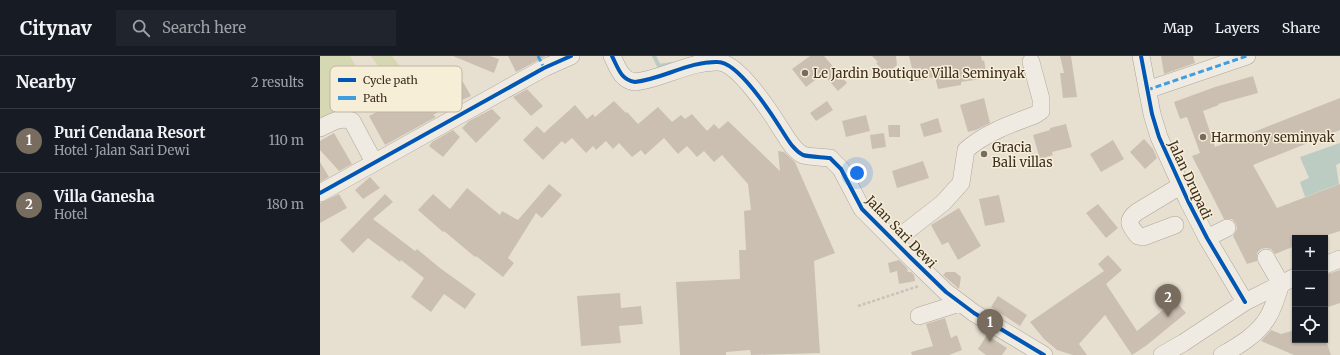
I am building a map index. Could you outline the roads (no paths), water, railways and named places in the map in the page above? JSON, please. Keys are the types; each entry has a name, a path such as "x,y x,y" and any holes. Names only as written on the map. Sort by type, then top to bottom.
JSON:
{"street":[{"path":"462,109 541,62 571,56"},
{"name":"Jalan Sari Dewi","path":"612,56 623,77 626,80 635,82 702,64 718,62 728,65 742,77 761,99 793,146 803,155 830,158 841,169 862,209 935,281 960,303 1044,355"},
{"name":"Jalan Drupadi","path":"1141,56 1147,90 1159,138 1180,186 1207,238 1245,302"},
{"path":"1147,90 1247,56"},
{"path":"894,241 943,203 961,183 966,150 975,141 1041,111 1041,99 1031,62"},
{"path":"320,193 458,112"},
{"path":"320,128 340,118 346,118 352,121 374,162"},
{"path":"1175,225 1143,237 1138,236 1131,227 1129,220 1131,216 1137,212 1180,186"},
{"path":"1207,238 1227,228"},
{"path":"1266,258 1288,280"},
{"path":"1328,263 1340,259"},
{"path":"1162,355 1245,302 1288,280"},
{"path":"1222,355 1242,344 1261,327 1288,280"},
{"path":"919,316 960,303"}],"waterway":[{"path":"654,56 659,66 672,64"}],"place":[{"name":"Le Jardin Boutique Villa Seminyak","path":"805,73"},
{"name":"Harmony seminyak","path":"1203,137"},
{"name":"Gracia Bali villas","path":"984,154"},
{"name":"Villa Ganesha","path":"1168,317"},
{"name":"Puri Cendana Resort","path":"990,342"}]}
